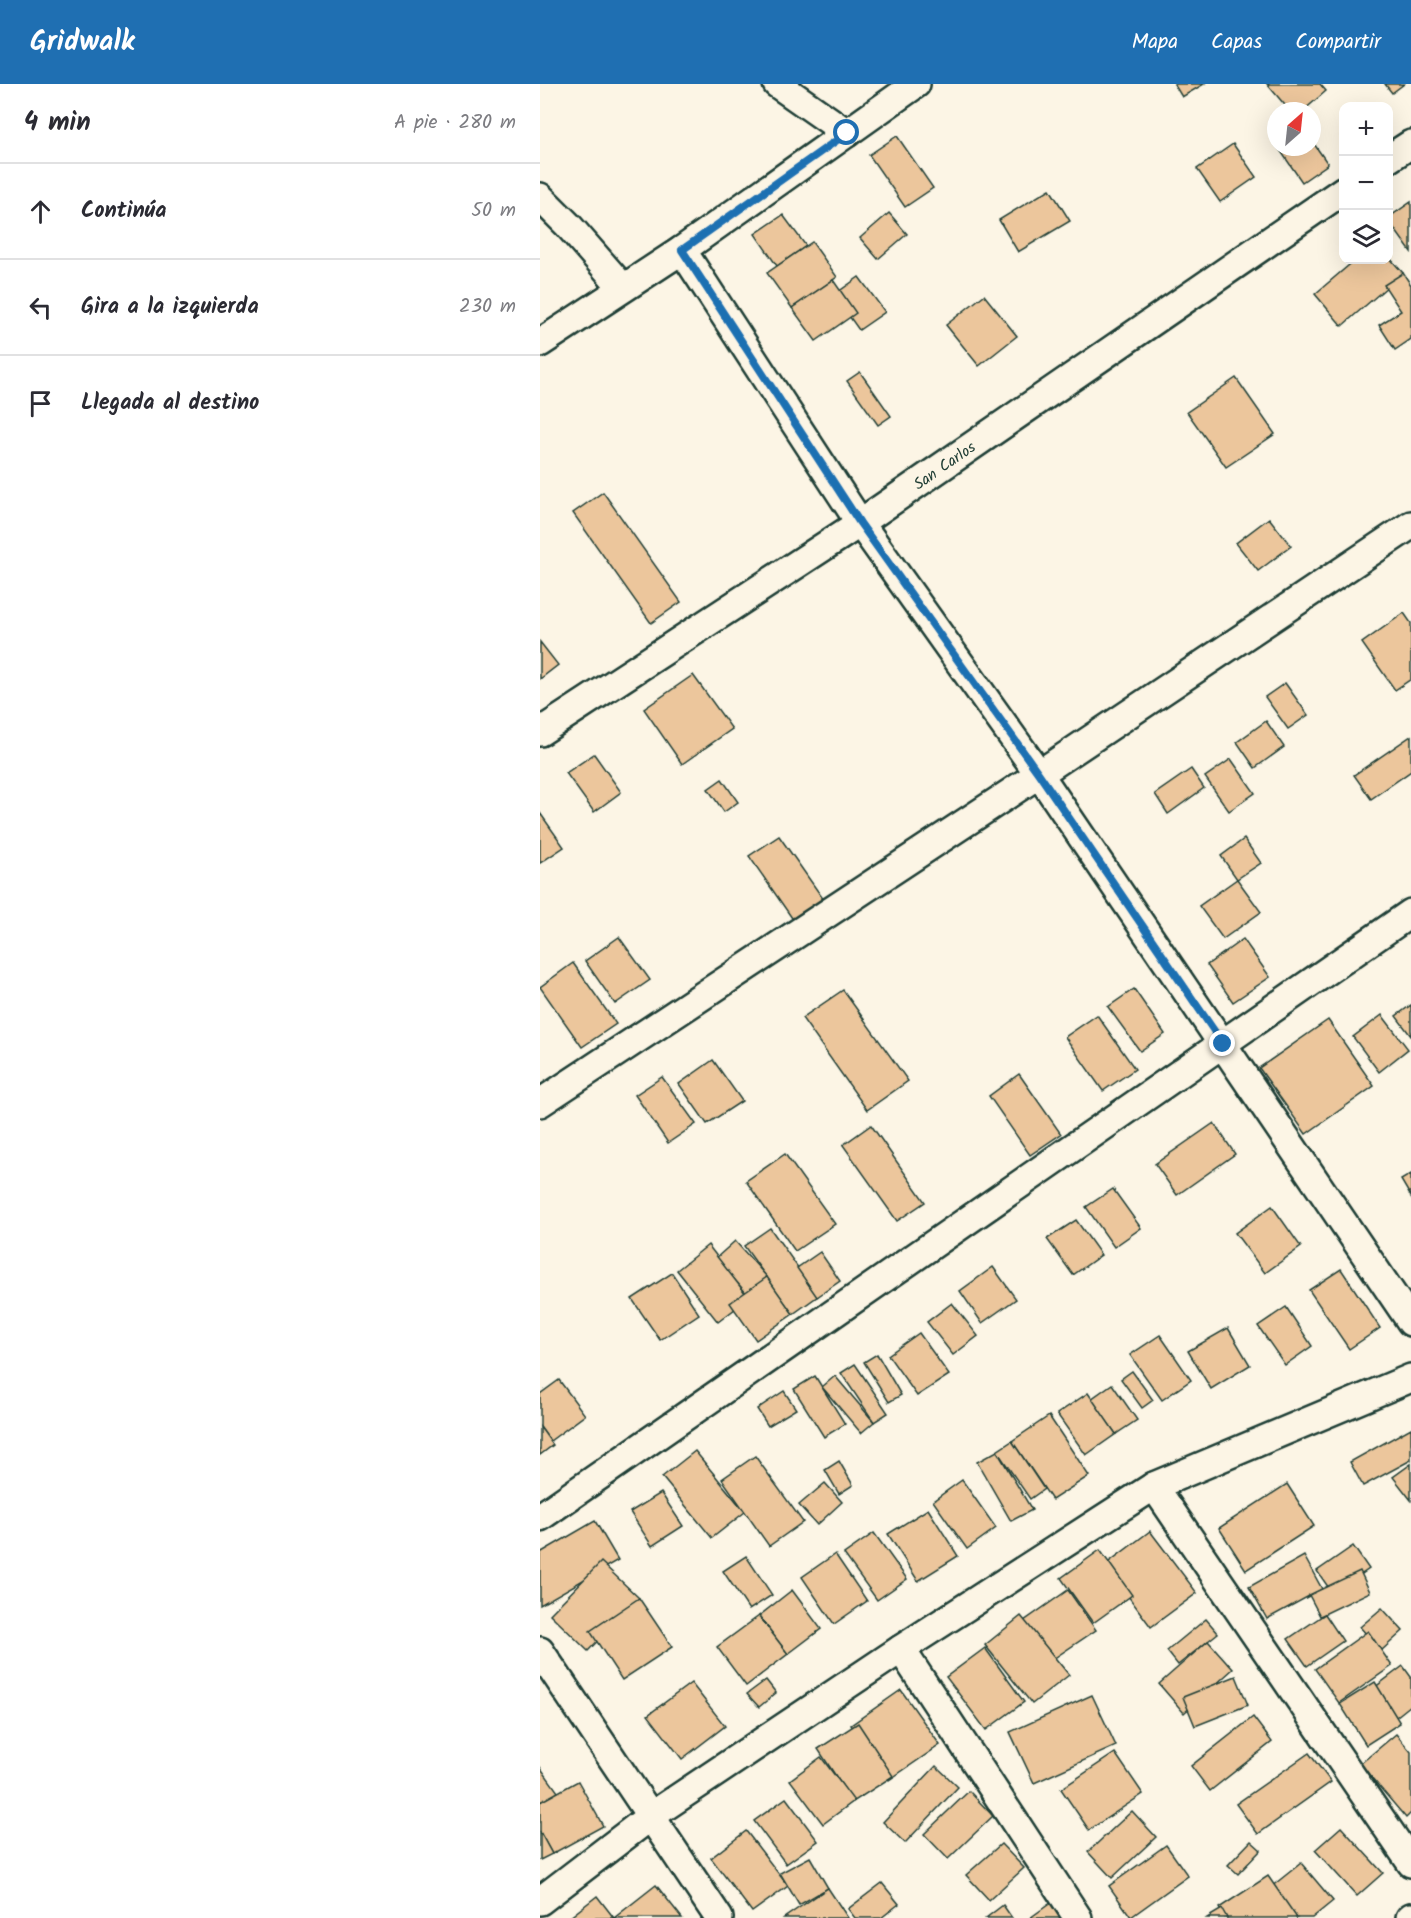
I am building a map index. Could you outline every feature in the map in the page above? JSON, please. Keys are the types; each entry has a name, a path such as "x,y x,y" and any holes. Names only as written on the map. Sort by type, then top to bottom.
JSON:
{"street":[{"path":"777,84 847,133"},
{"path":"540,343 682,250 916,84"},
{"path":"1393,156 1411,144"},
{"name":"San Carlos","path":"540,732 860,523 1339,193"},
{"path":"540,197 568,225 623,288"},
{"path":"682,250 860,523 1039,774 1411,1322"},
{"path":"540,1103 1411,525"},
{"path":"540,1517 1411,913"},
{"path":"540,1901 651,1816 901,1649 1154,1486 1411,1378"},
{"path":"1154,1486 1411,1863"},
{"path":"901,1649 1078,1918"},
{"path":"540,1651 719,1918"}],"building":[{"path":"1174,84 1204,84 1182,97"},
{"path":"1267,84 1320,84 1326,91 1313,102 1282,102"},
{"path":"1385,84 1404,84 1392,93"},
{"path":"897,136 933,188 905,207 869,155"},
{"path":"1233,144 1256,177 1220,202 1197,169"},
{"path":"1321,154 1328,164 1302,182 1284,156 1321,156"},
{"path":"1050,189 1070,221 1018,252 999,220"},
{"path":"1411,202 1411,252 1393,227 1393,215"},
{"path":"889,213 907,234 878,259 860,238"},
{"path":"783,215 806,246 777,266 755,234"},
{"path":"812,242 837,277 792,308 767,273"},
{"path":"1393,262 1403,273 1342,326 1315,294 1350,264 1393,264"},
{"path":"1403,273 1411,285 1411,339 1395,350 1379,325 1401,311 1384,285"},
{"path":"859,277 885,312 859,330 834,295"},
{"path":"833,280 856,313 816,341 792,308"},
{"path":"984,295 1017,336 979,366 946,325"},
{"path":"860,372 891,416 878,425 847,381"},
{"path":"1236,378 1275,434 1226,467 1187,412"},
{"path":"603,492 681,602 651,623 573,513"},
{"path":"1269,518 1291,546 1258,571 1236,543"},
{"path":"1404,613 1411,623 1411,679 1395,690 1362,643"},
{"path":"540,642 558,665 540,679"},
{"path":"693,675 732,729 682,764 644,709"},
{"path":"1285,683 1308,715 1288,729 1265,697"},
{"path":"1266,721 1284,747 1255,768 1237,742"},
{"path":"1411,736 1411,771 1371,799 1354,775"},
{"path":"594,754 621,792 594,812 566,773"},
{"path":"1231,759 1255,793 1229,811 1205,777"},
{"path":"1191,769 1204,788 1168,814 1155,794"},
{"path":"722,779 738,802 724,812 708,789"},
{"path":"540,813 564,847 540,863"},
{"path":"779,836 824,900 794,921 749,856"},
{"path":"1244,839 1261,863 1237,879 1221,856"},
{"path":"1237,879 1261,912 1223,939 1199,906"},
{"path":"619,937 650,980 615,1004 585,961"},
{"path":"1243,939 1270,977 1233,1002 1207,965"},
{"path":"573,963 616,1024 582,1047 540,987"},
{"path":"1134,989 1165,1034 1140,1051 1108,1007"},
{"path":"843,990 908,1081 867,1110 802,1018"},
{"path":"1411,1005 1411,1036 1396,1016"},
{"path":"1097,1015 1135,1069 1103,1091 1065,1037"},
{"path":"1382,1015 1408,1049 1379,1072 1353,1037"},
{"path":"1328,1020 1374,1086 1306,1134 1259,1068"},
{"path":"713,1060 742,1101 707,1124 679,1084"},
{"path":"1019,1074 1061,1134 1030,1155 989,1096"},
{"path":"662,1077 696,1124 668,1143 635,1095"},
{"path":"1214,1123 1235,1154 1177,1195 1155,1164"},
{"path":"871,1125 925,1202 897,1221 843,1145"},
{"path":"785,1154 835,1224 795,1251 746,1181"},
{"path":"1411,1174 1411,1197 1401,1180"},
{"path":"1113,1189 1141,1228 1114,1247 1086,1207"},
{"path":"1272,1206 1301,1247 1265,1273 1235,1233"},
{"path":"1076,1220 1101,1255 1073,1275 1047,1239"},
{"path":"770,1228 818,1296 793,1314 744,1246"},
{"path":"735,1241 767,1277 747,1294 716,1258"},
{"path":"708,1245 749,1298 718,1322 677,1270"},
{"path":"820,1252 840,1281 817,1297 797,1268"},
{"path":"993,1267 1016,1299 982,1323 960,1291"},
{"path":"1341,1269 1380,1328 1349,1349 1309,1290"},
{"path":"672,1273 699,1314 660,1340 632,1299"},
{"path":"767,1277 793,1314 756,1340 730,1303"},
{"path":"952,1303 978,1336 953,1355 927,1322"},
{"path":"1286,1307 1312,1346 1285,1365 1258,1326"},
{"path":"1228,1328 1250,1365 1211,1389 1188,1351"},
{"path":"919,1333 949,1375 917,1396 888,1355"},
{"path":"1160,1335 1191,1380 1162,1400 1130,1355"},
{"path":"877,1354 901,1395 889,1402 864,1362"},
{"path":"855,1364 888,1413 874,1422 841,1373"},
{"path":"1132,1371 1153,1400 1142,1408 1121,1379"},
{"path":"815,1376 845,1424 824,1437 794,1389"},
{"path":"835,1376 874,1422 861,1433 822,1387"},
{"path":"559,1380 585,1415 550,1441 540,1427 540,1394"},
{"path":"1112,1384 1137,1420 1116,1434 1091,1399"},
{"path":"784,1391 796,1409 768,1426 757,1409"},
{"path":"1088,1393 1116,1434 1086,1455 1057,1414"},
{"path":"1049,1416 1089,1476 1052,1500 1012,1441"},
{"path":"540,1427 553,1445 540,1455"},
{"path":"1411,1428 1411,1460 1363,1486 1350,1462"},
{"path":"1012,1441 1044,1489 1030,1499 997,1451"},
{"path":"695,1451 745,1512 712,1538 662,1477"},
{"path":"997,1451 1032,1510 1011,1521 977,1462"},
{"path":"755,1456 803,1522 769,1546 722,1479"},
{"path":"839,1461 853,1485 839,1494 825,1470"},
{"path":"1411,1464 1411,1500 1393,1477"},
{"path":"962,1480 996,1528 967,1549 933,1501"},
{"path":"825,1483 842,1502 817,1525 799,1505"},
{"path":"1287,1484 1314,1526 1246,1570 1219,1528"},
{"path":"661,1493 683,1526 652,1546 630,1512"},
{"path":"928,1509 958,1556 918,1581 888,1534"},
{"path":"595,1521 618,1560 540,1605 540,1553"},
{"path":"1150,1531 1197,1593 1151,1627 1105,1565"},
{"path":"874,1533 907,1579 877,1600 844,1554"},
{"path":"1353,1546 1369,1569 1333,1594 1317,1571"},
{"path":"1100,1550 1132,1595 1093,1623 1061,1578"},
{"path":"835,1554 867,1601 834,1624 802,1577"},
{"path":"746,1556 772,1595 749,1610 723,1571"},
{"path":"1304,1556 1322,1589 1267,1619 1249,1587"},
{"path":"601,1562 639,1598 588,1651 550,1614"},
{"path":"1360,1571 1370,1592 1320,1616 1309,1595"},
{"path":"792,1590 821,1629 788,1654 759,1616"},
{"path":"1068,1590 1096,1630 1044,1665 1017,1626"},
{"path":"639,1598 672,1647 622,1680 590,1631"},
{"path":"1382,1608 1403,1631 1381,1651 1360,1627"},
{"path":"1325,1614 1343,1641 1307,1666 1288,1639"},
{"path":"759,1616 788,1654 746,1686 717,1647"},
{"path":"1021,1616 1069,1675 1032,1704 985,1645"},
{"path":"1206,1619 1218,1633 1178,1665 1167,1651"},
{"path":"1368,1631 1392,1666 1339,1703 1315,1669"},
{"path":"1208,1641 1233,1669 1184,1713 1159,1684"},
{"path":"985,1648 1024,1702 986,1730 946,1677"},
{"path":"1403,1666 1411,1677 1411,1705 1396,1717 1374,1688"},
{"path":"1236,1676 1248,1705 1195,1726 1183,1697"},
{"path":"766,1680 776,1693 759,1707 747,1694"},
{"path":"1375,1682 1400,1723 1366,1745 1340,1704"},
{"path":"691,1683 725,1726 682,1759 648,1715"},
{"path":"901,1690 940,1745 889,1780 851,1725"},
{"path":"1092,1695 1116,1746 1034,1783 1010,1732"},
{"path":"1253,1717 1272,1742 1210,1791 1191,1766"},
{"path":"858,1723 893,1776 853,1802 818,1749"},
{"path":"1396,1734 1411,1752 1411,1813 1406,1818 1360,1764"},
{"path":"1115,1753 1143,1794 1089,1830 1061,1789"},
{"path":"1309,1753 1331,1782 1258,1834 1236,1804"},
{"path":"821,1757 854,1801 823,1824 790,1780"},
{"path":"936,1766 958,1787 905,1843 883,1822"},
{"path":"540,1767 558,1792 540,1805"},
{"path":"578,1781 603,1826 552,1854 540,1832 540,1802"},
{"path":"969,1791 993,1816 948,1859 924,1834"},
{"path":"786,1798 818,1841 786,1864 754,1821"},
{"path":"1132,1811 1156,1837 1112,1878 1088,1852"},
{"path":"1341,1827 1383,1873 1357,1896 1315,1850"},
{"path":"746,1831 788,1886 752,1912 711,1858"},
{"path":"540,1832 552,1854 540,1860"},
{"path":"1251,1841 1261,1850 1238,1874 1228,1865"},
{"path":"1001,1844 1024,1868 989,1900 966,1875"},
{"path":"1166,1845 1188,1876 1131,1917 1109,1886"},
{"path":"810,1857 828,1888 799,1905 780,1873"},
{"path":"1301,1863 1333,1901 1312,1918 1296,1918 1271,1887"},
{"path":"1268,1876 1297,1918 1225,1918 1219,1908"},
{"path":"882,1883 899,1904 881,1918 855,1918 848,1909"},
{"path":"656,1885 682,1918 614,1918"},
{"path":"828,1888 848,1918 784,1918"},
{"path":"597,1896 614,1918 569,1918"},
{"path":"1059,1897 1074,1918 1030,1918"},
{"path":"1003,1905 1012,1918 986,1918"},
{"path":"1222,1909 1227,1918 1207,1918"}],"route":[{"path":"847,133 682,250 860,523 1039,774 1223,1044"}]}
